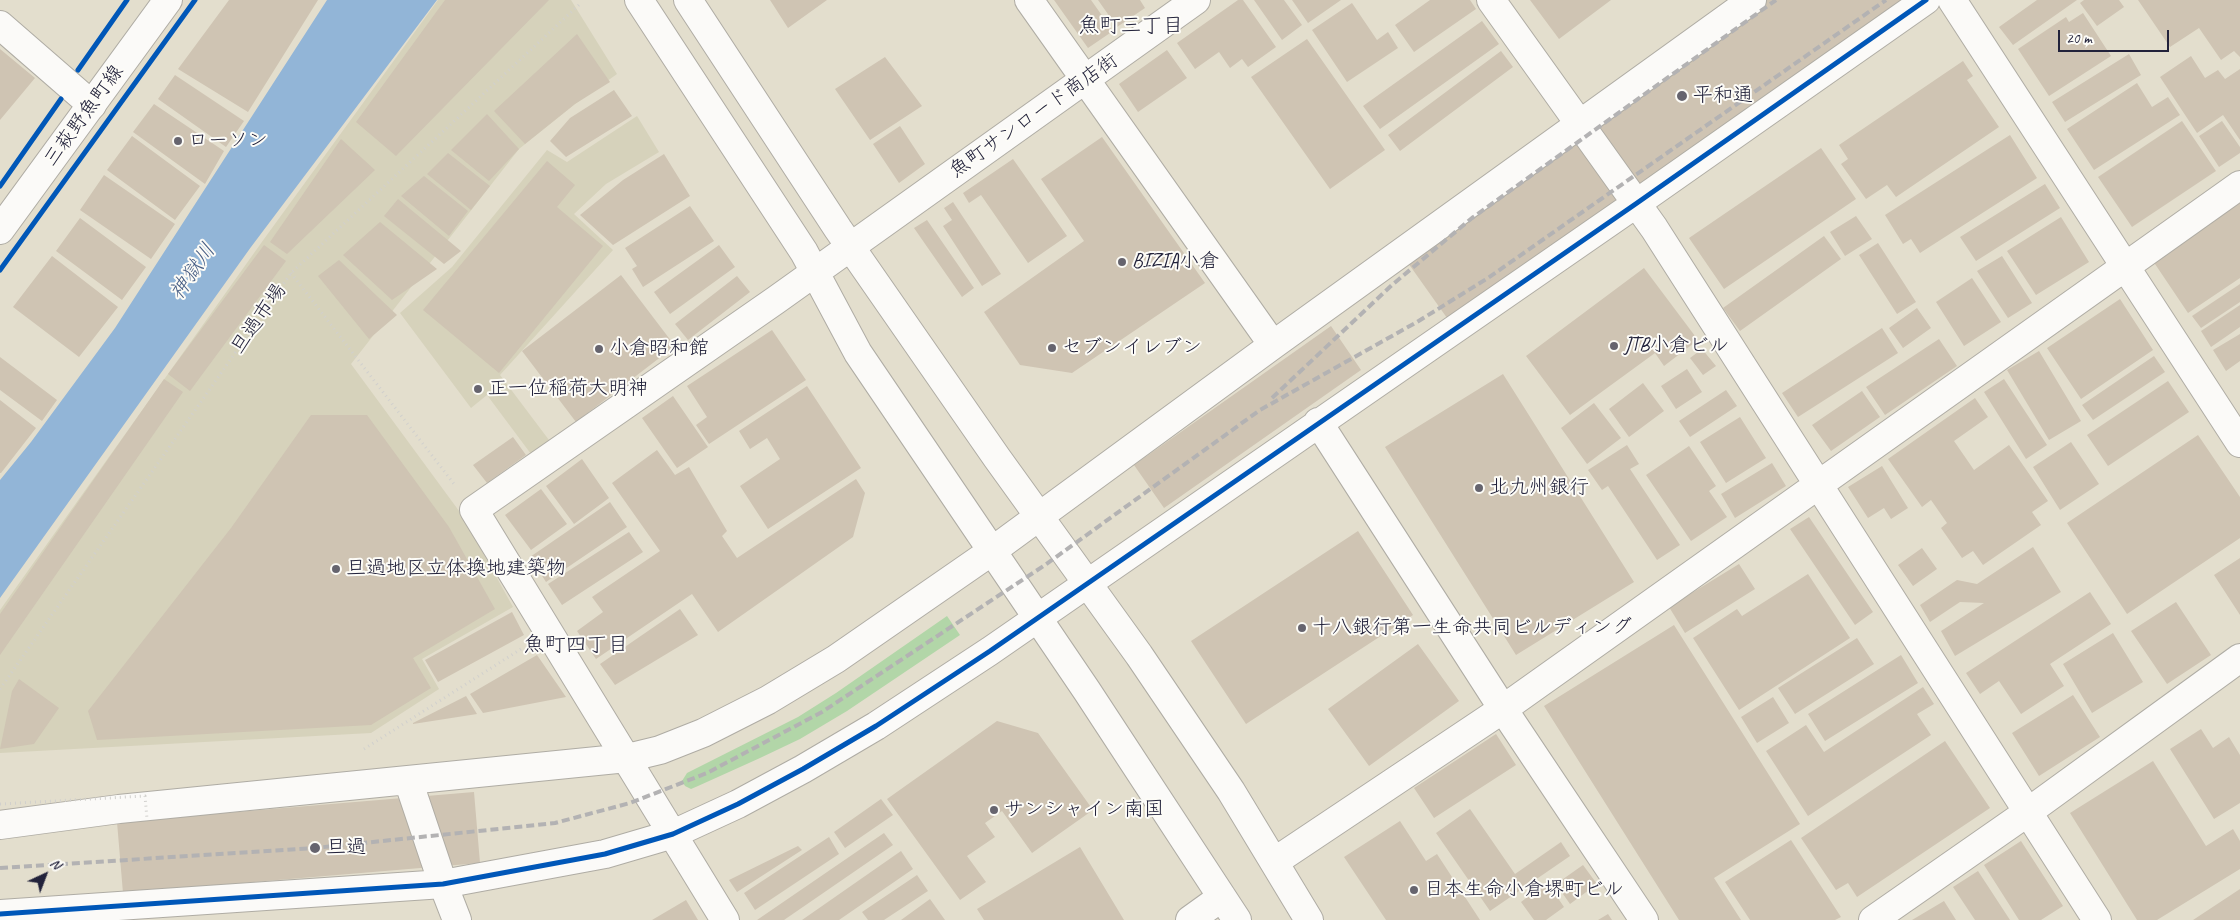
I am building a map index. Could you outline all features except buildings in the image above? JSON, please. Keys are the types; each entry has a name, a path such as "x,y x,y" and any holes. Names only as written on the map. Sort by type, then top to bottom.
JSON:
{"street":[{"name":"三萩野魚町線","path":"0,230 168,0"},
{"path":"639,0 816,272 858,352 1038,618 1237,920"},
{"path":"688,0 851,247 1087,584 1139,655 1230,791 1309,920"},
{"path":"1029,0 1273,345"},
{"name":"魚町サンロード商店街","path":"474,510 816,272 1196,0"},
{"path":"1491,0 1637,203 2098,920"},
{"path":"0,825 119,809 627,758 660,750 703,733 768,700 836,659 992,551 1273,345 1752,0"},
{"path":"0,914 443,884 605,854 673,834 738,804 803,769 876,726 1038,618 1318,422 1637,203 1926,0"},
{"path":"1952,0 2240,443"},
{"path":"0,25 92,105"},
{"path":"1274,862 1503,709 1816,484 2240,185"},
{"path":"1318,422 1503,709 1644,920"},
{"path":"474,510 725,920"},
{"path":"1873,920 2028,812 2240,658"},
{"path":"408,780 457,920"},
{"path":"1190,920 1222,897"}],"path":[{"path":"291,273 336,328 474,510"},
{"path":"364,749 549,631"},
{"path":"0,804 145,796 147,819"}],"shaded area":[{"path":"438,0 571,0 617,74 575,104 519,149 351,364 462,515 513,607 422,659 439,689 371,733 0,753 0,610 264,239"},
{"path":"637,116 659,152 606,184 574,214 613,250 500,375 552,444 534,458 487,395 471,408 400,313 452,267 547,150 567,162"}],"green space":[{"path":"947,616 960,635 847,711 800,739 760,758 691,789 685,786 682,781 687,773 798,717"}],"water":[{"name":"神獄川","path":"327,0 437,0 251,247 0,598 0,480 31,442 115,328"}],"railway":[{"path":"1272,398 1392,285 1472,218 1776,0"},
{"path":"0,868 315,848 555,823 630,803 707,773 822,712 1045,565 1260,410 1417,322 1488,278 1886,0"}],"cycle path":[{"path":"78,70 127,0"},
{"path":"0,270 195,0"},
{"path":"0,914 443,884 605,854 673,834 738,804 803,769 876,726 990,651 1637,203 1926,0"},
{"path":"0,186 61,99"}],"place":[{"name":"平和通","path":"1682,96"},
{"name":"ローソン","path":"178,141"},
{"name":"BIZIA小倉","path":"1122,262"},
{"name":"JTB小倉ビル","path":"1614,346"},
{"name":"セブンイレブン","path":"1052,348"},
{"name":"小倉昭和館","path":"599,349"},
{"name":"正一位稲荷大明神","path":"478,389"},
{"name":"北九州銀行","path":"1479,488"},
{"name":"旦過地区立体換地建築物","path":"336,569"},
{"name":"十八銀行第一生命共同ビルディング","path":"1302,628"},
{"name":"サンシャイン南国","path":"994,810"},
{"name":"旦過","path":"315,848"},
{"name":"日本生命小倉堺町ビル","path":"1414,890"}],"district":[{"name":"魚町三丁目","path":"1131,26"},
{"name":"魚町四丁目","path":"576,645"}]}
